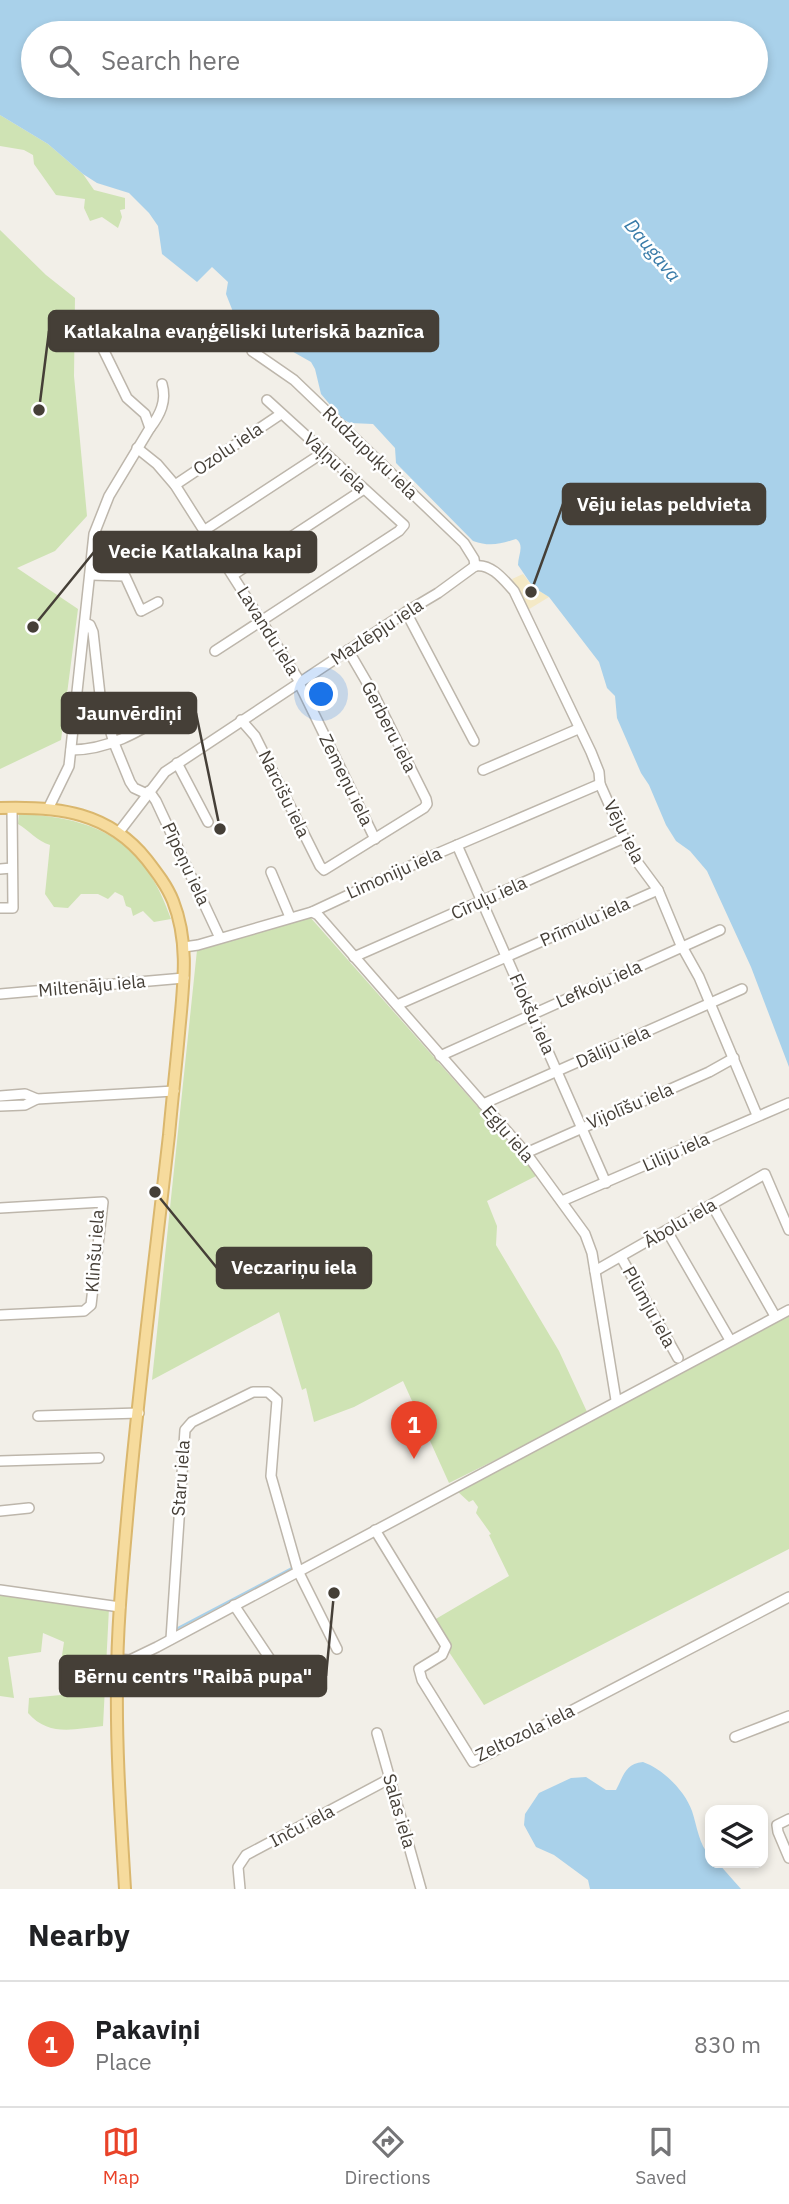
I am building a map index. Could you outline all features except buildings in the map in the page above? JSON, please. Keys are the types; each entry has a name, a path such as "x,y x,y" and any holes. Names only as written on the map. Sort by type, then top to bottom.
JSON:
{"main road":[{"path":"6,808 48,809 85,816 119,832 136,847 165,886 177,914 184,947 184,978 174,1091 138,1413 120,1607 117,1659 118,1726 125,1889"}],"street":[{"path":"103,349 127,398 145,414 150,428"},
{"name":"Rudzupuķu iela","path":"252,351 294,380 464,543 475,565"},
{"path":"48,809 66,774 71,750 90,575 90,552 100,514 162,410 162,384"},
{"name":"Vaļņu iela","path":"261,620 404,526 267,400"},
{"name":"Ozolu iela","path":"175,485 281,414"},
{"name":"Lavandu iela","path":"137,448 157,464 175,485 299,682"},
{"path":"205,530 324,452"},
{"path":"233,575 364,489"},
{"name":"Mazlēpju iela","path":"119,832 148,792 165,772 177,763 438,593 468,573 475,565"},
{"name":"Vēju iela","path":"475,565 488,568 503,578 514,591 599,772 600,784 624,838 658,890 757,1115"},
{"path":"90,575 125,576 141,611 158,602"},
{"path":"406,612 474,741"},
{"path":"215,651 261,620"},
{"name":"Pīpeņu iela","path":"85,622 93,632 100,695 114,743 130,782 134,788 148,792 156,801 220,938"},
{"name":"Gerberu iela","path":"348,650 373,693 427,804 375,839"},
{"name":"Zemeņu iela","path":"299,682 375,839"},
{"path":"71,750 114,743 168,713"},
{"name":"Narcišu iela","path":"241,720 255,736 324,870 375,839"},
{"path":"483,771 578,729"},
{"path":"177,763 208,822"},
{"name":"Limoniju iela","path":"184,947 312,912 457,845 600,784"},
{"path":"0,908 13,908 6,808"},
{"name":"Cīruļu iela","path":"354,957 624,838"},
{"name":"Flokšu iela","path":"457,845 606,1183"},
{"path":"0,869 12,868"},
{"path":"271,872 290,917"},
{"name":"Prīmulu iela","path":"397,1005 658,890"},
{"name":"Egļu iela","path":"312,912 526,1153 589,1241 616,1401"},
{"name":"Lefkoju iela","path":"440,1056 719,930"},
{"name":"Miltenāju iela","path":"0,993 184,978"},
{"name":"Dāliju iela","path":"483,1104 742,989"},
{"name":"Vijolīšu iela","path":"526,1153 709,1072 734,1058"},
{"path":"0,1106 24,1105 37,1099 174,1091"},
{"path":"0,1096 25,1094 37,1099"},
{"name":"Liliju iela","path":"562,1201 789,1103"},
{"name":"Ābolu iela","path":"595,1271 765,1174 789,1230"},
{"name":"Klinšu iela","path":"0,1208 103,1202 89,1308 84,1311 0,1315"},
{"path":"712,1205 775,1316"},
{"path":"667,1231 730,1340"},
{"name":"Plūmju iela","path":"621,1257 678,1358"},
{"path":"117,1659 130,1660 171,1639 789,1310"},
{"name":"Staru iela","path":"171,1639 185,1430 192,1422 253,1392 268,1392 277,1400 271,1476 298,1571"},
{"path":"38,1416 138,1413"},
{"path":"0,1461 99,1458"},
{"path":"0,1511 29,1508"},
{"name":"Zeltozola iela","path":"375,1530 446,1646 443,1655 419,1669 422,1680 472,1762 789,1597"},
{"path":"298,1571 337,1649"},
{"path":"0,1589 120,1607"},
{"path":"234,1605 290,1689"},
{"path":"735,1737 789,1716"},
{"name":"Salas iela","path":"377,1733 405,1826 420,1889"},
{"name":"Inču iela","path":"240,1889 239,1867 246,1855 389,1779"},
{"path":"789,1819 777,1825 789,1858"}],"green space":[{"path":"0,115 48,144 83,174 94,190 125,198 125,209 120,210 122,217 118,228 102,217 90,221 84,208 85,199 56,195 34,164 33,155 24,150 0,146"},
{"path":"0,230 46,275 75,298 74,376 87,516 55,551 17,568 78,609 61,740 0,769"},
{"path":"19,814 72,821 95,828 115,839 132,853 147,871 171,919 154,922 143,911 133,916 123,896 115,892 108,899 98,894 81,894 68,908 54,907 45,894 50,845 18,824"},
{"path":"310,917 538,1175 487,1201 497,1226 496,1245 559,1351 588,1414 449,1483 403,1381 354,1407 314,1422 306,1388 302,1390 279,1312 152,1380 197,950"},
{"path":"789,1314 789,1549 484,1705 449,1652 434,1620 509,1576 489,1535 491,1534 476,1513 478,1507 473,1500 469,1502 457,1491"},
{"path":"0,1594 109,1608 103,1726 62,1730 44,1726 28,1713 29,1698 61,1695 84,1688 78,1676 60,1669 64,1642 43,1633 41,1652 8,1657 14,1698 0,1696"}],"sand":[{"path":"523,574 533,587 549,597 526,611 524,599 512,579"}],"water":[{"name":"Daugava","path":"0,0 789,0 789,1067 751,967 707,871 690,851 676,841 666,825 617,718 615,696 607,688 599,662 549,597 533,587 518,565 521,547 519,541 516,539 490,544 473,541 396,463 395,448 373,424 350,423 342,419 321,394 311,362 281,342 271,340 261,325 258,327 237,322 226,294 228,282 212,267 197,282 162,254 158,226 129,193 97,183 48,144 0,115"},
{"path":"637,1763 651,1765 679,1789 689,1803 705,1850 705,1868 722,1868 741,1889 590,1889 588,1880 554,1855 536,1847 524,1825 525,1814 539,1793 571,1778 586,1777 606,1790 616,1790 623,1775"}],"waterway":[{"path":"176,1629 292,1568"}],"place":[{"name":"Katlakalna evaņģēliski luteriskā baznīca","path":"39,410"},
{"name":"Vēju ielas peldvieta","path":"531,592"},
{"name":"Vecie Katlakalna kapi","path":"33,627"},
{"name":"Jaunvērdiņi","path":"220,829"},
{"name":"Veczariņu iela","path":"155,1192"},
{"name":"Pakaviņi","path":"414,1459"},
{"name":"Bērnu centrs \"Raibā pupa\"","path":"334,1593"}]}
